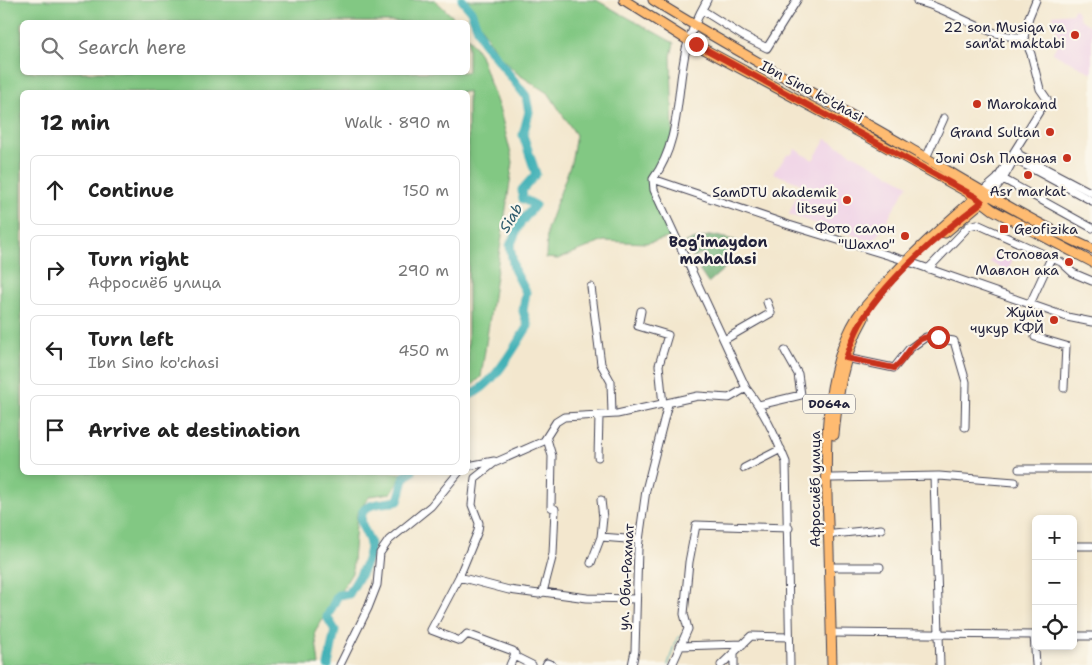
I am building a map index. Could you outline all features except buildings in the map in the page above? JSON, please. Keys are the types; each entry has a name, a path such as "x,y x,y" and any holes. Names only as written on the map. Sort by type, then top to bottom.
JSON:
{"main road":[{"name":"Ibn Sino ko'chasi","path":"624,0 689,41 983,196 1092,249"},
{"name":"Ibn Sino ko'chasi","path":"653,0 926,158 1053,243 1092,262"},
{"name":"Афросиёб улица","path":"837,665 828,510 830,400 846,336 859,315 909,262 983,196"},
{"name":"Афросиёб улица","path":"832,665 835,567 832,478 837,401 846,358 863,318 909,262"}],"street":[{"path":"653,178 660,170 673,135 689,41 694,25 707,0"},
{"path":"702,10 743,36 767,48 797,0"},
{"path":"917,1 936,6 988,30 1012,38 1024,37"},
{"path":"1034,1 1024,37 1032,54 1040,89 1047,99"},
{"path":"983,196 1003,179 1039,117 1047,99"},
{"path":"983,196 1047,99"},
{"path":"926,158 944,118"},
{"path":"1016,156 1092,193"},
{"path":"1016,156 1092,201"},
{"path":"653,178 789,225 909,262 1067,317 1092,322"},
{"path":"653,178 659,203 746,388 759,405 786,462 789,528 790,665"},
{"path":"1003,179 1092,228"},
{"path":"928,269 969,226 977,224 1060,262 1073,273 1092,281"},
{"path":"1030,304 1053,243"},
{"path":"591,287 600,364 611,382 612,414"},
{"path":"724,340 771,313 767,302"},
{"path":"641,311 638,326 668,335 659,365 666,404"},
{"path":"846,358 894,368 909,349 926,337 954,341 966,382 965,427"},
{"path":"1035,337 1066,346 1064,388"},
{"path":"759,405 801,395 798,374 785,351"},
{"path":"510,665 514,656 513,651 467,634 460,641 431,630 459,577 478,530 479,523 472,505 475,478 499,460 547,439 559,419 569,416 612,414 698,396 729,398 746,388"},
{"name":"ул. Оби-Рахмат","path":"632,665 635,651 639,540 646,490 666,404"},
{"path":"598,457 599,416"},
{"path":"543,592 556,537 555,509 551,507 552,456 547,439"},
{"path":"744,468 781,449"},
{"path":"470,466 499,460"},
{"path":"1019,469 1092,468"},
{"path":"340,665 377,585 380,553 389,540 431,506 457,475"},
{"path":"832,478 939,476 1015,482"},
{"path":"934,477 940,665"},
{"path":"591,563 601,537 603,518 600,500"},
{"path":"672,665 688,629 684,614 689,562 696,525 789,528"},
{"path":"834,534 881,529"},
{"path":"601,537 639,540"},
{"path":"1077,546 1092,546"},
{"path":"835,567 880,567"},
{"path":"459,577 509,590 539,594 543,592 587,598 636,599"},
{"path":"834,633 1032,635"},
{"path":"721,665 752,636 789,637"},
{"path":"1077,636 1092,636"},
{"path":"680,646 743,644"},
{"path":"1036,650 1036,665"},
{"path":"734,654 734,665"},
{"path":"514,656 532,665"},
{"path":"546,665 547,663 552,665"}],"shaded area":[{"name":"22 son Musiqa va san'at maktabi","path":"1075,9 1080,19 1092,27 1092,73 1052,53 1059,43 1053,15 1072,13"},
{"name":"SamDTU akademik litseyi","path":"826,139 908,185 874,242 789,215 801,184 773,173 788,154 791,155 795,149 813,160"},
{"path":"997,250 1013,259 1007,272 990,262"}],"green space":[{"path":"0,0 435,0 456,20 20,20 20,75 470,75 470,40 480,55 500,111 513,162 481,377 470,387 470,90 20,90 20,475 403,475 391,493 370,496 357,513 352,573 315,632 319,665 0,665"},
{"path":"466,0 596,0 674,43 671,56 673,135 655,171 649,189 672,237 646,243 604,241 558,259 546,258 547,229 571,163 576,135 549,94 518,74 497,54"},
{"path":"712,235 738,241 727,254 726,267 708,283 699,270 708,263 703,253 693,258 685,242"}],"waterway":[{"name":"Siab","path":"462,0 471,11 482,40 526,96 529,112 523,135 536,174 522,190 523,199 535,205 519,225 510,246 514,269 526,292 523,311 528,326 495,375 487,384 470,395"},
{"name":"Siab","path":"328,665 335,630 327,617 338,595 349,594 368,558 370,542 362,523 364,511 368,507 379,503 398,501 407,475"},
{"path":"668,665 675,642 682,634"}],"place":[{"name":"22 son Musiqa va san'at maktabi","path":"1075,35"},
{"name":"Marokand","path":"977,104"},
{"name":"Grand Sultan","path":"1050,132"},
{"name":"Joni Osh Пловная","path":"1067,158"},
{"name":"Asr markat","path":"1028,175"},
{"name":"SamDTU akademik litseyi","path":"847,200"},
{"name":"Geofizika","path":"1004,229"},
{"name":"Фото салон \"Шахло\"","path":"905,236"},
{"name":"Столовая Мавлон ака","path":"1069,262"},
{"name":"Жуйи чукур КФЙ","path":"1054,320"}],"district":[{"name":"Bog‘imaydon mahallasi","path":"718,250"}],"route":[{"path":"696,44 870,138 982,202 919,255 890,285 863,318 846,358 894,368 909,349 926,337 938,337"}]}
